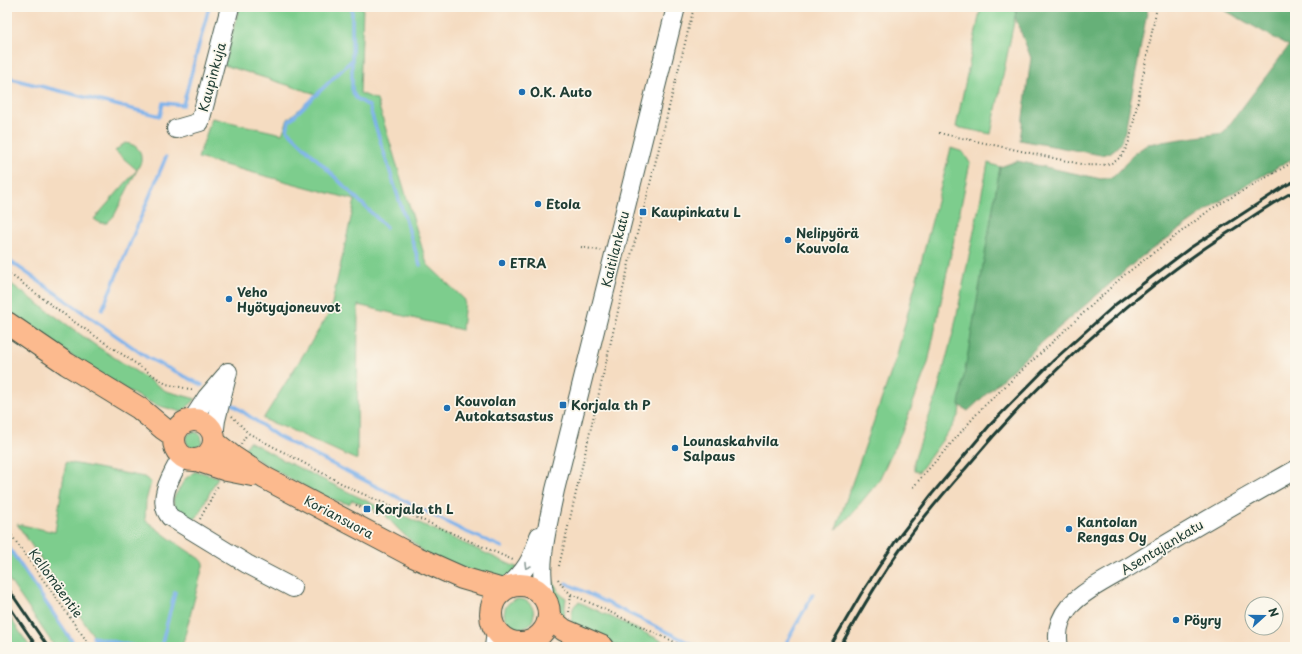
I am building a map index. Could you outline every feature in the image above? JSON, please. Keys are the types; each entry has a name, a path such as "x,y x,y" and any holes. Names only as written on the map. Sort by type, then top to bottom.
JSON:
{"main road":[{"path":"7,323 67,364 139,408 174,416 184,426"},
{"path":"200,420 211,429 214,439 208,454 203,458 189,458 175,447 184,426 200,420"},
{"name":"Koriansuora","path":"214,439 233,457 265,478 413,556 462,578 505,589"},
{"name":"Koriansuora","path":"189,458 227,470 265,478"},
{"name":"Koriansuora","path":"413,556 474,597 494,630"},
{"path":"582,647 554,641 516,643 508,641 494,630 494,600 505,589 514,585 531,587 539,592 554,610 564,630 603,647"},
{"path":"525,643 540,635 546,627 554,610"}],"street":[{"name":"Kaupinkuja","path":"176,129 200,122 230,7"},
{"name":"Kaitilankatu","path":"554,610 542,587 542,571 546,534 555,490 672,8"},
{"path":"184,426 206,397 228,372 216,420 214,439"},
{"path":"189,458 173,474 165,493 165,508 170,517 247,564 293,588"},
{"name":"Asentajankatu","path":"1058,647 1058,625 1062,616 1078,599 1096,586 1173,540 1295,470"},
{"name":"Kaitilankatu","path":"505,589 518,578 528,566 555,490"}],"path":[{"path":"558,568 630,259 644,212 694,7"},
{"path":"939,133 1085,165 1106,166 1117,160 1125,152 1130,139 1157,7"},
{"path":"913,487 982,408 1123,276 1211,209 1295,161"},
{"path":"582,247 604,252"},
{"path":"7,272 73,321 166,384 198,392"},
{"path":"229,412 248,433 283,453 386,505 515,560"},
{"path":"195,531 222,479"},
{"path":"356,505 379,516 386,505"},
{"name":"Kellomäentie","path":"7,529 91,647"},
{"path":"557,575 564,588 571,594 685,647"},
{"path":"554,610 571,594"}],"green space":[{"path":"239,7 363,7 360,93 377,100 427,264 465,300 462,330 358,305 357,460 263,419 330,312 355,200 198,158 212,118 282,134 288,119 316,94 224,65"},
{"path":"981,7 1017,7 991,134 956,127"},
{"path":"1017,7 1148,7 1125,131 1117,147 1111,152 1101,155 1020,140 1031,58 1015,17"},
{"path":"1219,7 1295,7 1295,157 1226,197 1141,257 1039,345 968,411 959,405 1000,167 1017,161 1101,179 1113,177 1132,155 1148,144 1223,133 1289,46"},
{"path":"126,143 133,145 140,151 141,162 137,170 115,151"},
{"path":"951,148 963,152 970,163 928,363 904,427 878,482 848,518 836,529 896,358"},
{"path":"988,163 1000,167 959,414 952,427 919,472 914,471 914,461 938,390 954,329"},
{"path":"137,170 114,216 107,223 100,223 94,219"},
{"path":"7,281 95,345 166,391 196,399 182,412 156,405 135,395 72,356 7,310"},
{"path":"191,432 197,432 202,437 200,446 197,448 191,448 186,443 186,437"},
{"path":"249,441 283,460 379,507 378,511 352,500 349,504 324,497 272,469 244,451"},
{"path":"66,462 144,477 151,482 146,501 145,520 204,562 182,647 101,647 17,524 55,532"},
{"path":"194,472 200,472 218,477 197,517 192,521 175,510 173,499 185,479"},
{"path":"391,510 518,568 506,577 496,581 427,555 386,516"},
{"path":"7,546 77,647 55,647 7,577"},
{"path":"547,578 552,579 560,594 566,598 563,623 555,612"},
{"path":"519,599 530,603 534,614 530,625 519,629 508,625 504,614 508,603"},
{"path":"579,602 675,647 621,647 571,627 573,609"},
{"path":"7,613 30,647 11,647 7,641"}],"waterway":[{"path":"7,71 12,79 160,116 163,103 183,105 209,7"},
{"path":"352,7 352,91 356,98 369,106 420,265"},
{"path":"351,61 289,121 287,130 386,227"},
{"path":"102,310 166,157"},
{"path":"7,259 148,358 202,385"},
{"path":"228,401 277,436 464,531 502,547"},
{"path":"7,545 76,647"},
{"path":"566,583 698,647"},
{"path":"161,647 175,592"},
{"path":"784,647 813,594"},
{"path":"100,647 93,637 138,647"}],"railway":[{"path":"830,647 861,594 895,542 932,494 990,425 1054,360 1116,304 1190,248 1295,181"},
{"path":"840,647 877,584 917,526 995,434 1055,371 1087,341 1154,285 1226,234 1268,206 1295,191"},
{"path":"7,587 48,647"},
{"path":"7,603 37,647"}],"place":[{"name":"O.K. Auto","path":"522,92"},
{"name":"Etola","path":"538,204"},
{"name":"Kaupinkatu L","path":"643,212"},
{"name":"Nelipyörä Kouvola","path":"788,240"},
{"name":"ETRA","path":"502,263"},
{"name":"Veho Hyötyajoneuvot","path":"229,299"},
{"name":"Korjala th P","path":"563,405"},
{"name":"Kouvolan Autokatsastus","path":"447,408"},
{"name":"Lounaskahvila Salpaus","path":"675,448"},
{"name":"Korjala th L","path":"367,509"},
{"name":"Kantolan Rengas Oy","path":"1069,529"},
{"name":"Pöyry","path":"1176,620"}]}
